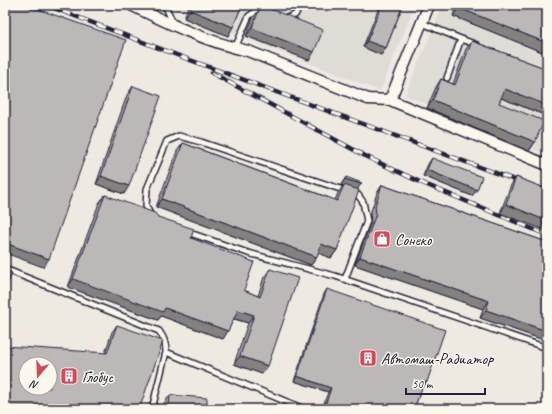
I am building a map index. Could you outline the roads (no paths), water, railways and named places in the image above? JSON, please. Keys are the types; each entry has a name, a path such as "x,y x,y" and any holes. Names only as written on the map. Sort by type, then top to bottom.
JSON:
{"street":[{"path":"131,5 174,26 235,48 248,51 368,99 390,100 547,165"},
{"path":"390,100 429,5"}],"lane":[{"path":"165,5 174,26"},
{"path":"279,17 287,18 295,15 301,5"},
{"path":"235,48 249,16 255,12 268,14"},
{"path":"422,23 482,48"},
{"path":"447,78 461,40"},
{"path":"154,221 146,206 147,188 166,141 179,136 201,142 358,195 362,202 367,221 345,279"},
{"path":"183,231 248,253 345,279 547,348"},
{"path":"5,269 159,331 166,344 166,352 152,409"},
{"path":"166,352 304,409"}],"railway":[{"path":"46,5 547,192"},
{"path":"212,73 369,158 420,182 547,235"}],"place":[{"name":"Сонеко","path":"382,239"},
{"name":"Автомаш-Радиатор","path":"368,358"},
{"name":"Глобус","path":"69,376"}]}
